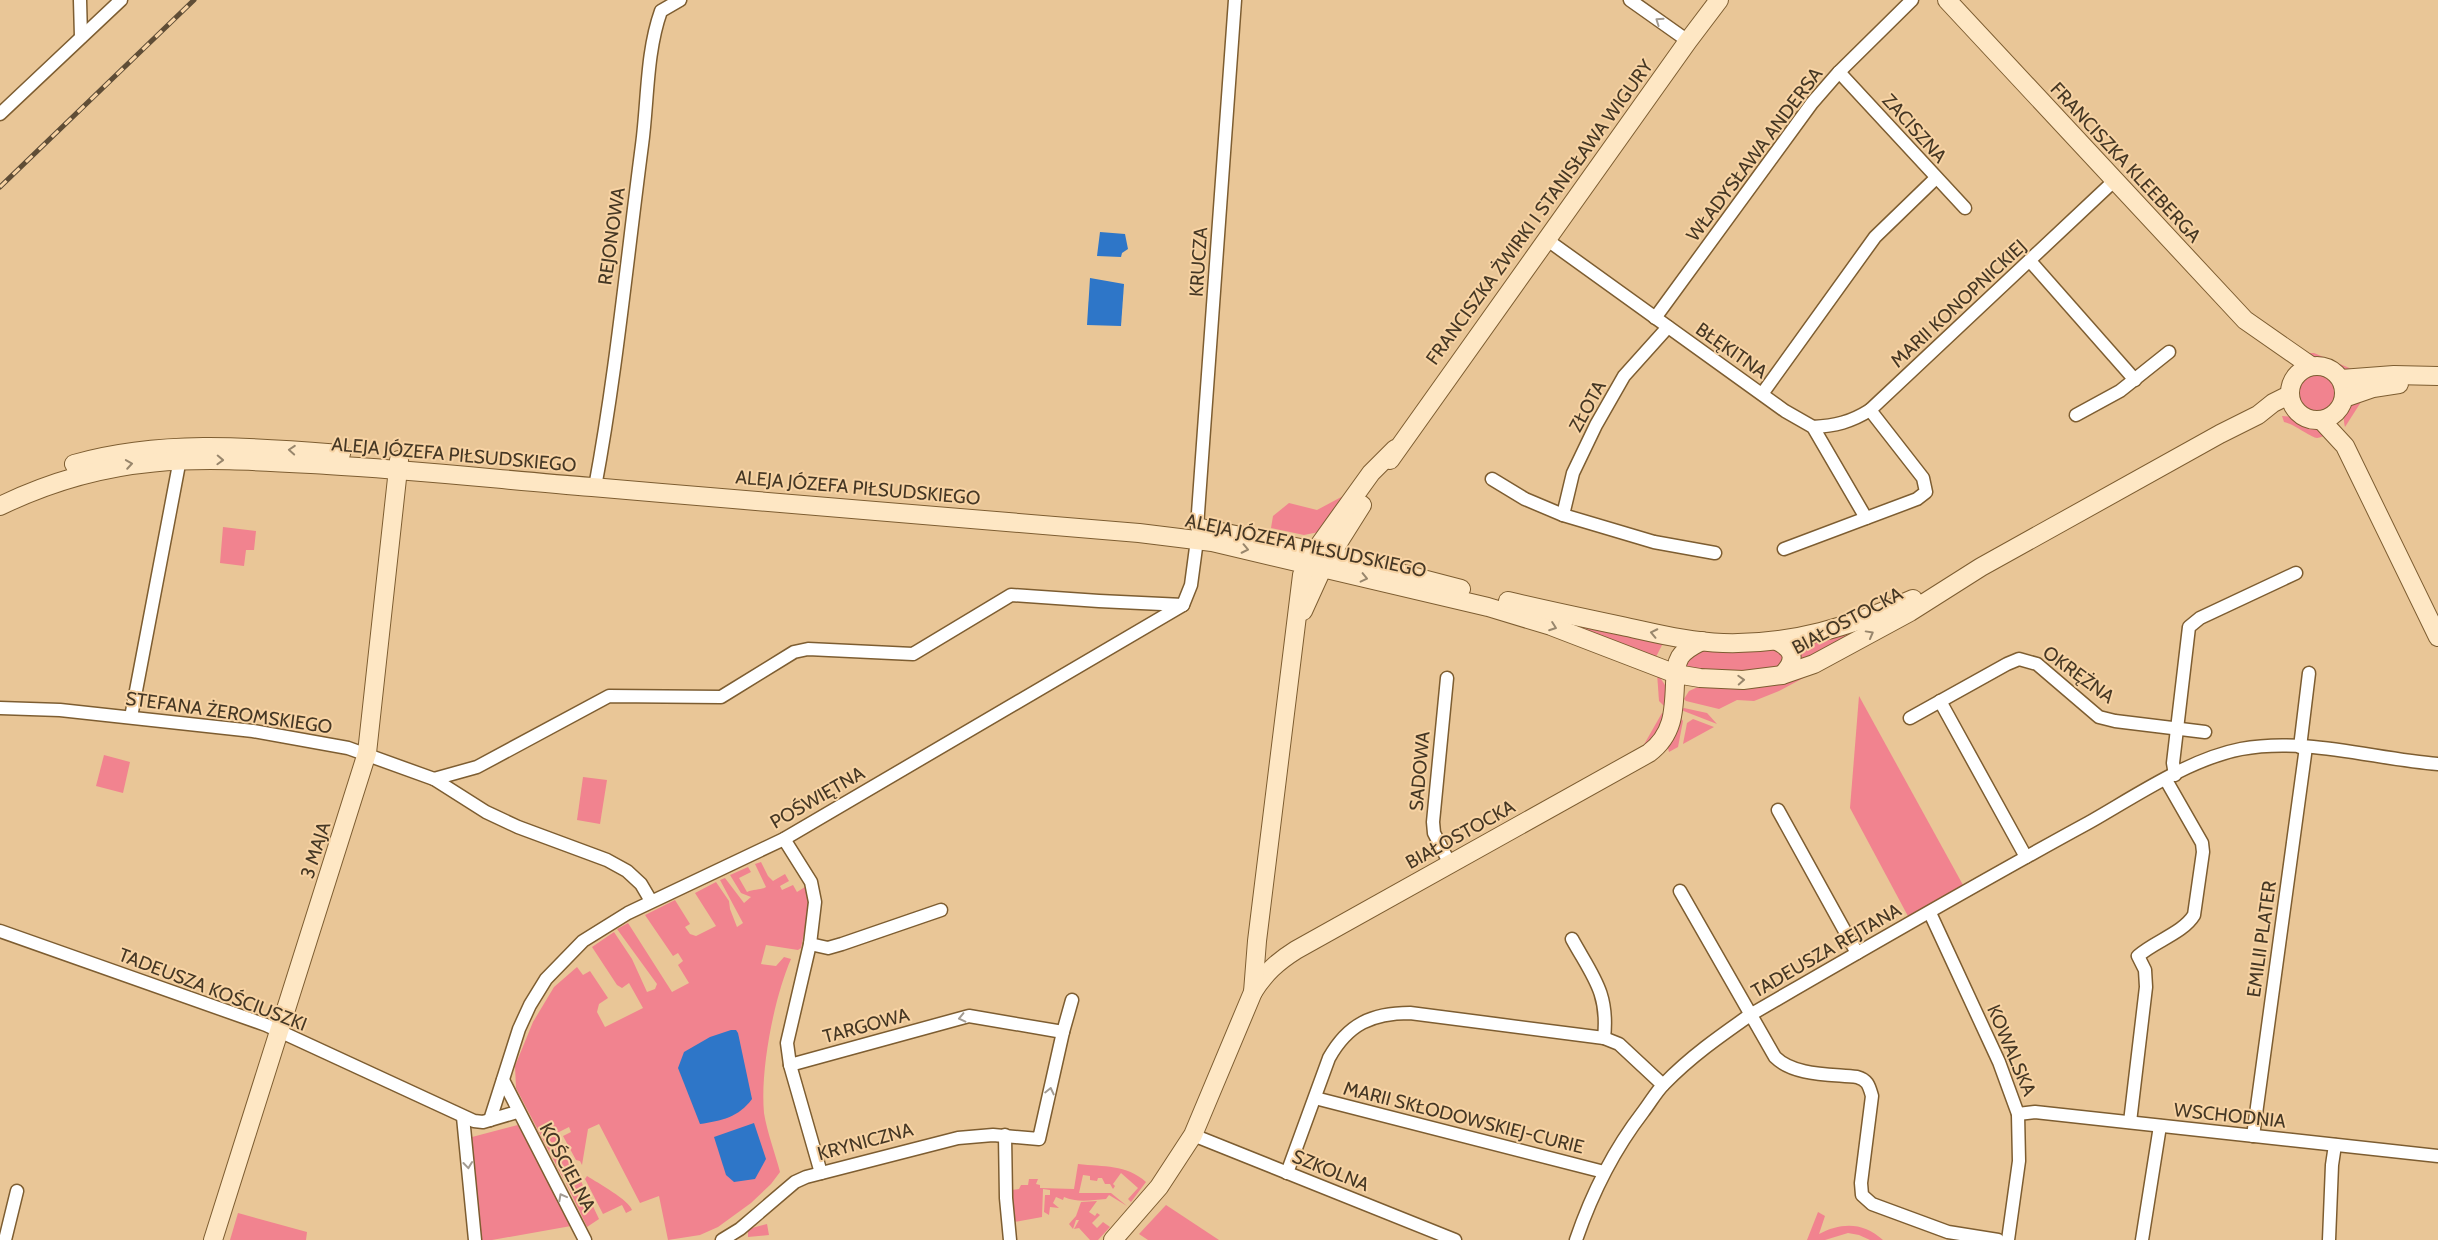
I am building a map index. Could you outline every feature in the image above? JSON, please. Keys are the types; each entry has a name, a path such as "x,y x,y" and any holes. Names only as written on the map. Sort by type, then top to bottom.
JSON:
{"main road":[{"name":"FRANCISZKA ŻWIRKI I STANISŁAWA WIGURY","path":"1113,1240 1159,1187 1192,1135 1253,992 1254,970 1301,582 1719,0"},
{"name":"FRANCISZKA KLEEBERGA","path":"1946,0 2245,320 2311,366"},
{"name":"FRANCISZKA KLEEBERGA","path":"2281,346 2295,377"},
{"path":"2438,377 2394,375 2341,379 2328,368 2311,366 2295,377 2292,402 2306,418 2321,420 2345,446 2438,637"},
{"path":"2321,420 2341,405 2374,388 2438,377"},
{"path":"2341,379 2341,405 2345,446"},
{"name":"BIAŁOSTOCKA","path":"1674,704 1688,687 1700,678 1743,680 1782,674 1827,658 1910,612 1981,567 2220,434 2258,415 2273,402 2292,402"},
{"name":"ALEJA JÓZEFA PIŁSUDSKIEGO","path":"0,494 64,467 114,454 143,450 219,446 399,465 988,520 1197,534 1668,636 1702,641"},
{"name":"ALEJA JÓZEFA PIŁSUDSKIEGO","path":"0,506 44,487 97,470 141,462 180,459 399,465"},
{"name":"3 MAJA","path":"212,1240 367,753 399,465"},
{"name":"ALEJA JÓZEFA PIŁSUDSKIEGO","path":"1319,559 1524,617 1676,674 1700,678"},
{"name":"BIAŁOSTOCKA","path":"1702,641 1740,643 1777,641 1827,632 1864,620 1981,567"},
{"path":"1676,674 1681,656 1702,641"},
{"path":"1777,641 1790,650 1793,657 1791,665 1782,674"},
{"name":"BIAŁOSTOCKA","path":"1253,992 1264,974 1276,963 1649,753 1660,744 1668,733 1674,704 1676,674"}],"street":[{"path":"80,0 81,37"},
{"path":"0,114 121,0"},
{"name":"REJONOWA","path":"596,482 643,143 654,31 661,10 680,0"},
{"name":"KRUCZA","path":"1197,534 1235,0"},
{"path":"1630,0 1688,41"},
{"name":"WŁADYSŁAWA ANDERSA","path":"1655,318 1812,103 1839,72 1912,0"},
{"name":"ZACISZNA","path":"1839,72 1964,208"},
{"path":"1762,394 1875,237 1936,178"},
{"name":"MARII KONOPNICKIEJ","path":"1813,427 1846,422 1870,410 2114,181"},
{"name":"BŁĘKITNA","path":"1546,239 1784,411 1813,427"},
{"path":"2030,261 2135,380"},
{"name":"ZŁOTA","path":"1563,515 1573,473 1596,425 1624,376 1668,327"},
{"path":"2076,415 2135,380 2169,352"},
{"path":"1784,549 1917,499 1926,492 1923,478 1870,410"},
{"path":"1813,427 1866,518"},
{"path":"131,718 180,459"},
{"path":"1492,479 1526,499 1563,515 1654,542 1715,553"},
{"path":"434,778 477,767 610,696 722,697 794,652 808,649 913,654 1011,594 1099,602 1183,605 1191,585 1197,534"},
{"path":"2130,1122 2146,987 2145,970 2138,956 2150,945 2189,923 2194,915 2204,852 2202,842 2170,777 2189,627 2200,618 2296,573"},
{"name":"POŚWIĘTNA","path":"490,1120 518,1029 546,979 583,941 608,923 651,901 784,839 1183,605"},
{"name":"OKRĘŻNA","path":"1910,718 2019,659 2029,660 2037,664 2099,717 2205,732"},
{"name":"EMILII PLATER","path":"2253,1136 2303,747 2310,673"},
{"name":"SADOWA","path":"1447,678 1432,806 1434,833 1450,864"},
{"path":"1940,701 2026,857"},
{"name":"STEFANA ŻEROMSKIEGO","path":"0,708 42,709 253,730 337,745 367,753 434,778 486,812 607,860 627,871 641,884 651,901"},
{"name":"TADEUSZA REJTANA","path":"1576,1240 1589,1203 1604,1172 1628,1131 1663,1085 1708,1045 1750,1015 1856,953 2170,777 2211,758 2242,749 2303,747 2438,764"},
{"path":"1778,810 1856,953"},
{"path":"784,839 814,892 815,902 810,944 788,1031 787,1052 820,1173"},
{"path":"1680,891 1775,1057 1784,1066 1800,1070 1857,1077 1864,1079 1869,1085 1872,1096 1861,1183 1862,1195 1872,1204 1948,1232 1998,1240"},
{"path":"810,944 828,948 940,910"},
{"name":"KOWALSKA","path":"1930,913 1999,1062 2018,1114 2020,1161 2008,1240"},
{"name":"TADEUSZA KOŚCIUSZKI","path":"0,930 191,997 278,1031 463,1117"},
{"path":"1572,939 1601,992 1605,1006 1604,1038"},
{"path":"1063,1032 1072,1000"},
{"path":"1287,1173 1329,1058 1338,1041 1353,1027 1370,1018 1390,1013 1410,1013 1604,1038 1619,1044 1663,1085"},
{"name":"TARGOWA","path":"790,1065 969,1016 1063,1032"},
{"name":"KRYNICZNA","path":"722,1240 740,1229 795,1182 820,1173 937,1141 978,1135 1005,1135 1039,1139 1063,1032"},
{"name":"KOŚCIELNA","path":"503,1080 517,1112 585,1240"},
{"name":"MARII SKŁODOWSKIEJ-CURIE","path":"1315,1098 1604,1172"},
{"name":"KOŚCIELNA","path":"463,1117 478,1123 517,1112"},
{"name":"WSCHODNIA","path":"2018,1114 2035,1112 2438,1156"},
{"path":"463,1117 476,1240"},
{"path":"2142,1240 2160,1126"},
{"path":"1005,1135 1006,1198 1010,1240"},
{"name":"SZKOLNA","path":"1192,1135 1455,1240"},
{"path":"2329,1240 2332,1165 2335,1145"},
{"path":"5,1240 17,1191"}],"shaded area":[{"path":"2308,353 2314,353 2354,370 2304,356"},
{"path":"2322,373 2329,376 2335,382 2338,393 2337,401 2329,410 2322,413 2314,413 2307,410 2299,401 2298,389 2301,382 2310,374"},
{"path":"2360,397 2361,402 2345,427 2344,417 2347,409"},
{"path":"2282,416 2294,417 2329,434 2318,438 2315,437 2284,422"},
{"path":"1345,495 1319,532 1304,535 1271,528 1273,516 1289,503 1317,510"},
{"path":"223,527 256,531 254,550 246,550 244,566 220,563"},
{"path":"1556,620 1663,643 1655,659"},
{"path":"1868,627 1799,664 1799,650 1796,645 1843,635"},
{"path":"1778,649 1785,659 1782,666 1762,672 1689,670 1685,666 1685,660 1701,650"},
{"path":"1824,667 1779,691 1754,701 1737,700 1719,709 1684,699 1689,691 1700,686"},
{"path":"1657,673 1667,688 1665,707 1659,701"},
{"path":"1859,696 1963,885 1909,918 1850,808"},
{"path":"1684,708 1707,713 1717,724 1681,710"},
{"path":"1662,713 1664,714 1663,720 1657,734 1642,748"},
{"path":"1680,717 1683,721 1678,747 1669,752 1668,748 1674,737"},
{"path":"1693,719 1714,727 1683,744 1687,723"},
{"path":"104,755 130,762 123,793 96,786"},
{"path":"583,777 607,780 600,824 577,820"},
{"path":"761,862 768,876 773,881 785,874 789,881 780,886 782,890 793,885 797,892 805,887 809,901 801,948 798,950 766,945 761,964 776,966 784,957 791,959 774,1014 764,1076 764,1113 780,1172 771,1184 751,1203 718,1227 700,1235 668,1240 659,1196 640,1203 599,1124 588,1129 582,1165 580,1161 576,1160 563,1136 571,1132 569,1127 555,1134 576,1170 563,1178 516,1088 515,1066 533,1022 554,987 577,967 583,975 590,971 608,998 599,1004 597,1012 605,1027 643,1008 629,983 622,988 617,985 592,947 614,932 632,959 647,992 655,989 657,984 617,929 628,923 672,992 689,983 678,965 683,961 678,953 673,956 645,915 675,900 690,924 685,927 690,934 696,936 716,926 695,893 716,882 729,901 737,927 743,923 720,880 725,878 744,903 751,897 741,893 730,875 748,867 751,872 739,878 747,892 764,888 766,887 755,864"},
{"path":"518,1125 571,1226 492,1240 481,1240 472,1137"},
{"path":"1078,1164 1123,1169 1146,1182 1131,1202 1128,1199 1138,1188 1121,1173 1113,1184 1115,1186 1113,1189 1110,1184 1105,1184 1102,1178 1098,1178 1097,1181 1090,1180 1090,1176 1083,1175 1079,1193 1111,1193 1127,1206 1109,1195 1106,1199 1085,1201 1064,1197 1063,1200 1056,1197 1053,1203 1059,1208 1050,1207 1049,1215 1044,1212 1045,1195 1050,1195 1050,1190 1043,1189 1042,1217 1014,1222 1011,1190 1019,1189 1021,1185 1028,1185 1029,1179 1038,1179 1036,1184 1040,1185 1040,1188 1074,1189"},
{"path":"587,1176 625,1201 632,1210 626,1213 622,1205 603,1214 585,1179"},
{"path":"579,1177 599,1219 587,1227 566,1183"},
{"path":"1097,1201 1089,1212 1095,1216 1097,1213 1100,1215 1092,1223 1097,1228 1103,1222 1110,1227 1098,1240 1090,1240 1079,1228 1074,1229 1079,1220 1076,1220 1073,1229 1069,1224 1076,1216 1081,1202"},
{"path":"1166,1205 1219,1240 1148,1240 1139,1234"},
{"path":"1818,1212 1825,1216 1819,1234 1836,1227 1852,1226 1868,1230 1883,1240 1870,1240 1848,1233 1825,1240 1807,1240"},
{"path":"238,1213 307,1232 306,1240 230,1240"},
{"path":"767,1224 769,1235 748,1237 748,1229"}],"water":[{"path":"1100,232 1125,234 1128,249 1122,253 1121,257 1097,256"},
{"path":"1090,278 1124,284 1121,326 1087,325"},
{"path":"736,1030 738,1033 752,1099 741,1110 729,1117 700,1124 678,1068 684,1052 710,1037"},
{"path":"754,1123 766,1159 755,1179 734,1182 726,1175 714,1137"}],"railway":[{"path":"0,187 194,0"}]}
